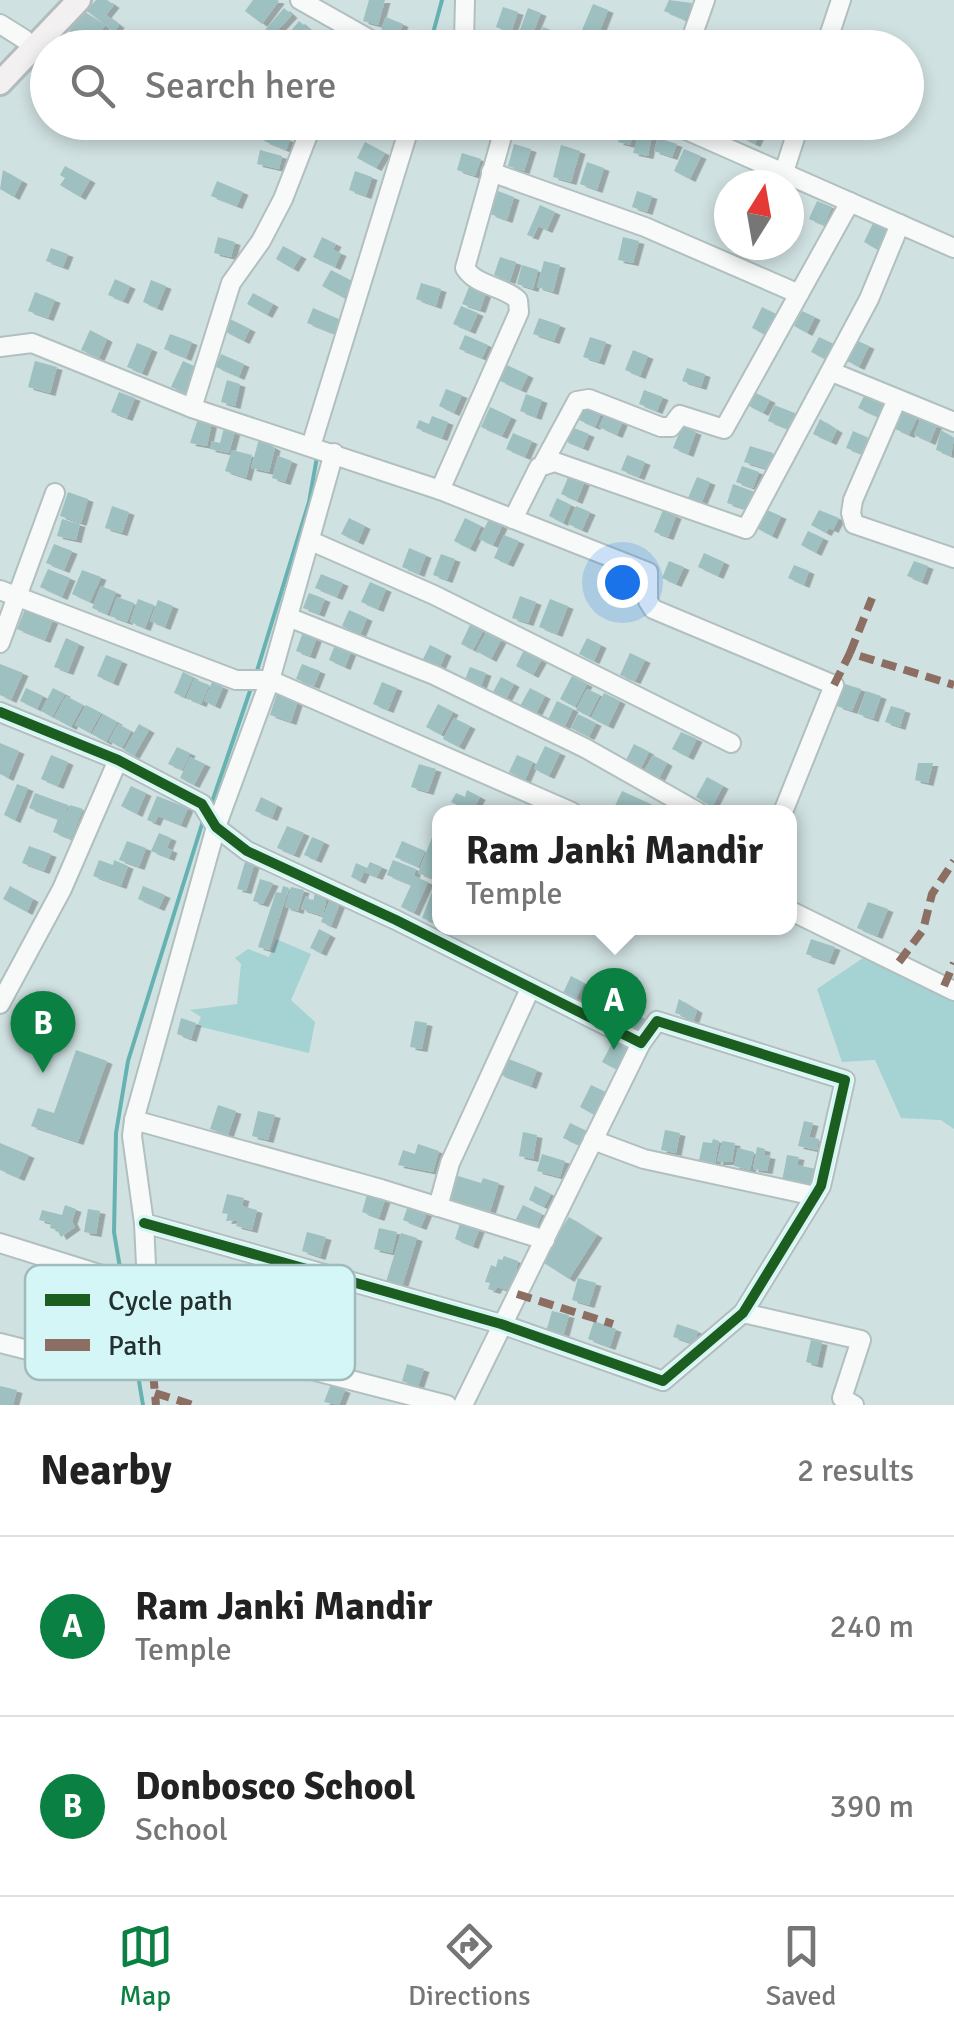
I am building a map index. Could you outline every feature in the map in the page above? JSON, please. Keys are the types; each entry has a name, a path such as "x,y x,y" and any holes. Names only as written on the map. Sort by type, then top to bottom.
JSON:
{"main road":[{"path":"32,30 59,0"},
{"path":"50,30 79,0"},
{"path":"0,67 30,32"},
{"path":"0,83 30,51"}],"street":[{"path":"300,0 342,30"},
{"path":"463,30 465,0"},
{"path":"695,30 706,0"},
{"path":"831,30 841,0"},
{"path":"0,24 24,39"},
{"path":"192,408 231,283 261,241 283,199 306,140"},
{"path":"312,446 406,140"},
{"path":"440,490 519,312 518,300 510,292 470,276 465,268 501,140"},
{"path":"710,140 779,170"},
{"path":"785,170 794,140"},
{"path":"492,172 645,227 799,294"},
{"path":"804,181 954,246"},
{"path":"513,519 576,401 589,399 662,427 671,426 680,415 724,429 850,202"},
{"path":"544,462 555,462 746,529 869,299 900,224"},
{"path":"0,347 32,342 192,408 440,490 648,572 648,601 653,609 834,685 786,805"},
{"path":"832,372 954,422"},
{"path":"897,398 853,500 854,524 954,558"},
{"path":"146,1265 132,1136 134,1120 216,827 270,680 334,453"},
{"path":"0,643 9,594 55,493"},
{"path":"310,541 434,595 731,743"},
{"path":"9,594 236,680 270,680 556,805"},
{"path":"288,617 434,675 585,748 686,805"},
{"path":"0,712 118,760 202,804 216,827 248,851 641,1042"},
{"path":"0,1004 62,888 118,760"},
{"path":"797,914 954,991"},
{"path":"438,1207 450,1163 530,988"},
{"path":"355,1283 501,1324 663,1382 742,1313 821,1186 844,1080 657,1021 641,1042 501,1324 463,1405"},
{"path":"134,1120 545,1240"},
{"path":"594,1140 644,1159 815,1196"},
{"path":"144,1223 292,1265"},
{"path":"0,1243 70,1265"},
{"path":"742,1313 862,1340 842,1398 854,1405"},
{"path":"0,1343 25,1349"},
{"path":"350,1380 446,1405"}],"shaded area":[{"path":"276,939 311,954 291,1000 315,1022 309,1053 197,1026 201,1017 190,1010 237,1004 241,964 235,958 248,949 269,957"},
{"path":"866,956 954,1001 954,1129 941,1120 901,1118 875,1060 842,1062 817,989"}],"building":[{"path":"96,0 107,0 114,5 106,15 119,25 111,30 87,11"},
{"path":"253,0 279,1 262,24 245,11"},
{"path":"369,0 385,0 378,25 363,21"},
{"path":"669,0 692,3 685,20 664,11"},
{"path":"593,4 608,10 600,30 582,30"},
{"path":"503,7 518,12 512,30 496,27"},
{"path":"284,8 292,15 278,30 265,30"},
{"path":"528,8 541,13 534,30 520,30"},
{"path":"81,10 105,25 102,30 70,30"},
{"path":"386,17 403,24 401,30 381,29"},
{"path":"299,21 310,30 292,30"},
{"path":"264,140 290,140 286,150"},
{"path":"637,140 651,140 648,156 633,153"},
{"path":"657,140 677,144 672,157 654,151"},
{"path":"365,142 385,153 376,168 357,158"},
{"path":"514,144 531,149 524,171 508,166"},
{"path":"561,145 580,151 571,182 553,177"},
{"path":"684,149 701,156 690,179 674,171"},
{"path":"260,150 282,156 279,169 257,164"},
{"path":"462,153 481,159 475,176 457,170"},
{"path":"587,162 604,168 597,190 580,184"},
{"path":"65,166 90,180 80,197 60,185 65,178 60,175"},
{"path":"3,170 22,181 14,197 0,189"},
{"path":"355,171 372,177 366,196 349,190"},
{"path":"217,181 243,192 237,206 211,196"},
{"path":"498,191 514,197 507,220 490,214"},
{"path":"637,191 652,196 647,212 632,207"},
{"path":"817,201 832,207 824,225 809,219"},
{"path":"540,205 555,212 547,230 538,226 533,237 527,235"},
{"path":"874,221 889,229 878,250 864,242"},
{"path":"218,237 235,242 231,257 214,253"},
{"path":"322,237 336,244 333,250 341,253 335,267 313,257"},
{"path":"623,237 639,241 633,263 618,260"},
{"path":"283,246 301,256 293,269 276,259"},
{"path":"51,248 68,254 63,267 46,261"},
{"path":"500,257 516,262 510,281 494,275"},
{"path":"544,261 560,265 553,292 537,287"},
{"path":"522,265 538,270 533,289 517,284"},
{"path":"331,270 352,281 344,298 322,286"},
{"path":"115,279 130,286 123,301 108,295"},
{"path":"151,280 166,286 157,308 143,302"},
{"path":"421,283 441,289 436,306 416,299"},
{"path":"469,287 486,293 480,310 462,304"},
{"path":"35,292 55,300 48,318 28,311"},
{"path":"253,293 273,304 267,315 247,304"},
{"path":"461,306 478,313 470,331 453,324"},
{"path":"762,307 780,316 770,337 752,328"},
{"path":"313,308 341,320 335,334 307,323"},
{"path":"802,311 815,317 807,333 794,326"},
{"path":"539,318 560,325 554,341 533,334"},
{"path":"230,319 250,329 244,341 224,331"},
{"path":"90,330 107,339 99,358 81,350"},
{"path":"170,334 192,342 186,358 164,349"},
{"path":"465,335 488,345 482,358 459,349"},
{"path":"590,337 606,342 599,362 583,357"},
{"path":"819,337 836,345 829,361 811,352"},
{"path":"856,340 869,346 859,367 847,361"},
{"path":"137,343 152,349 142,373 127,367"},
{"path":"633,350 648,356 640,376 625,370"},
{"path":"221,354 244,364 239,377 216,367"},
{"path":"35,361 57,367 50,393 28,387"},
{"path":"183,361 198,368 186,393 171,387"},
{"path":"507,365 528,375 521,390 500,381"},
{"path":"687,368 705,374 701,387 682,381"},
{"path":"227,380 240,384 235,406 221,402"},
{"path":"446,389 462,395 454,413 439,406"},
{"path":"644,390 663,397 657,411 639,404"},
{"path":"119,392 135,398 127,418 111,412"},
{"path":"754,392 770,400 763,413 747,405"},
{"path":"526,394 542,400 536,417 520,411"},
{"path":"865,394 886,404 880,418 858,408"},
{"path":"586,404 602,411 595,427 579,420"},
{"path":"774,405 795,413 788,429 768,421"},
{"path":"490,407 511,417 502,436 481,427"},
{"path":"902,412 917,418 909,435 895,429"},
{"path":"605,414 623,421 617,435 599,427"},
{"path":"432,416 448,422 442,438 416,428 419,420 429,424"},
{"path":"921,418 937,425 930,442 914,435"},
{"path":"198,419 212,422 207,446 190,443"},
{"path":"820,419 837,430 831,442 813,434"},
{"path":"569,426 589,434 583,448 563,440"},
{"path":"682,426 696,432 688,454 673,448"},
{"path":"224,428 235,431 229,453 210,449 212,441 220,443"},
{"path":"941,430 954,438 951,456 936,450"},
{"path":"853,431 869,438 863,454 846,448"},
{"path":"513,433 532,441 525,457 506,449"},
{"path":"259,439 275,448 269,472 251,468"},
{"path":"750,446 773,453 767,469 744,462"},
{"path":"232,450 252,455 246,478 225,471"},
{"path":"627,455 645,462 639,477 621,470"},
{"path":"278,456 292,461 285,482 272,478"},
{"path":"742,466 759,472 753,488 736,482"},
{"path":"569,475 585,481 577,501 561,494"},
{"path":"697,477 710,482 701,504 688,498"},
{"path":"733,484 755,492 749,510 727,503"},
{"path":"68,492 88,499 81,523 60,516"},
{"path":"557,498 571,505 563,523 549,516"},
{"path":"112,506 129,512 122,533 105,528"},
{"path":"576,506 590,512 582,530 568,524"},
{"path":"663,510 676,516 668,537 654,532"},
{"path":"767,510 781,516 772,536 758,529"},
{"path":"819,510 839,518 833,530 829,528 826,533 811,525"},
{"path":"349,518 365,526 358,542 341,534"},
{"path":"465,518 481,526 470,549 454,541"},
{"path":"62,519 80,524 76,540 57,536"},
{"path":"489,519 502,526 493,545 479,539"},
{"path":"808,531 823,538 816,553 801,545"},
{"path":"504,535 519,541 508,564 494,558"},
{"path":"54,544 72,551 64,570 46,563"},
{"path":"409,548 426,555 419,574 402,567"},
{"path":"704,553 724,562 718,576 698,567"},
{"path":"441,554 455,559 447,580 433,575"},
{"path":"669,561 684,567 676,584 662,578"},
{"path":"914,561 928,566 922,582 907,576"},
{"path":"794,565 809,571 804,585 788,578"},
{"path":"48,569 70,578 62,597 40,587"},
{"path":"82,570 101,577 90,602 72,594"},
{"path":"321,574 343,583 337,597 315,588"},
{"path":"621,575 636,582 626,603 613,592"},
{"path":"370,582 386,589 378,609 361,602"},
{"path":"101,586 116,592 107,614 92,608"},
{"path":"309,593 325,599 319,614 303,608"},
{"path":"520,596 536,602 528,623 512,618"},
{"path":"117,597 134,603 127,622 110,616"},
{"path":"138,599 154,605 145,628 130,622"},
{"path":"550,599 568,606 557,634 539,627"},
{"path":"158,600 173,606 165,627 150,621"},
{"path":"25,609 53,620 45,640 17,629"},
{"path":"349,610 367,618 360,635 342,626"},
{"path":"470,625 483,631 473,650 461,644"},
{"path":"303,632 317,637 310,656 296,651"},
{"path":"486,633 501,640 491,659 476,651"},
{"path":"66,638 79,644 68,672 54,667"},
{"path":"587,638 601,645 594,661 579,654"},
{"path":"335,645 351,652 345,667 329,660"},
{"path":"430,645 446,653 439,669 422,661"},
{"path":"524,650 542,659 533,675 516,666"},
{"path":"630,653 645,660 635,681 620,675"},
{"path":"106,655 122,661 113,683 97,676"},
{"path":"0,664 23,673 11,700 0,695"},
{"path":"302,664 320,671 314,686 296,679"},
{"path":"470,667 486,673 480,689 464,682"},
{"path":"183,672 193,677 184,697 174,693"},
{"path":"572,676 587,684 575,707 560,699"},
{"path":"501,677 514,684 505,701 492,694"},
{"path":"194,679 209,685 201,704 186,698"},
{"path":"212,682 223,687 215,706 204,701"},
{"path":"382,682 397,688 388,710 373,704"},
{"path":"845,684 861,689 852,711 837,706"},
{"path":"26,688 43,696 37,709 20,701"},
{"path":"53,688 65,694 52,717 41,711"},
{"path":"530,688 545,696 536,714 520,706"},
{"path":"587,689 600,695 589,716 576,710"},
{"path":"278,690 299,697 291,722 270,715"},
{"path":"866,691 881,696 873,719 858,714"},
{"path":"604,693 620,701 608,726 591,718"},
{"path":"66,696 83,705 71,727 54,718"},
{"path":"557,701 573,709 564,728 548,720"},
{"path":"438,704 453,712 441,735 426,727"},
{"path":"86,705 101,713 90,733 75,725"},
{"path":"891,706 905,710 900,727 885,722"},
{"path":"103,714 117,722 106,742 92,734"},
{"path":"578,714 596,723 589,737 571,728"},
{"path":"454,718 470,726 459,747 443,739"},
{"path":"118,724 131,731 122,748 109,741"},
{"path":"139,724 149,730 134,756 124,750"},
{"path":"681,732 697,739 688,757 672,749"},
{"path":"0,743 19,751 8,778 0,774"},
{"path":"634,744 649,752 640,770 625,762"},
{"path":"545,746 560,753 549,776 534,769"},
{"path":"177,747 190,753 182,770 168,764"},
{"path":"51,755 68,762 58,786 41,779"},
{"path":"517,755 533,762 525,780 509,772"},
{"path":"653,755 667,763 659,779 644,771"},
{"path":"190,757 205,764 194,785 180,778"},
{"path":"918,763 933,763 928,783 915,780"},
{"path":"419,764 436,769 428,792 411,787"},
{"path":"707,777 723,786 713,805 696,797"},
{"path":"17,784 28,788 15,820 4,815"},
{"path":"131,786 146,793 137,814 121,806"},
{"path":"467,790 480,797 476,805 451,802 456,793 465,797"},
{"path":"622,791 653,805 615,805"},
{"path":"35,793 68,805 61,828 70,805 83,809 71,839 53,832 58,819 29,808"},
{"path":"157,796 188,808 181,825 158,816 155,823 147,820"},
{"path":"261,797 277,805 272,818 255,811"},
{"path":"287,826 304,833 294,855 277,848"},
{"path":"159,833 171,838 169,858 151,851"},
{"path":"312,837 324,842 316,860 304,855"},
{"path":"432,838 432,878 418,873"},
{"path":"127,841 146,848 139,867 119,860"},
{"path":"402,841 425,851 418,867 395,857"},
{"path":"29,846 51,854 44,871 22,863"},
{"path":"99,860 113,865 114,860 128,866 121,886 93,876"},
{"path":"393,860 416,869 414,876 428,882 414,913 401,907 411,885 387,875"},
{"path":"245,862 254,865 246,891 237,889"},
{"path":"370,862 382,867 377,877 364,872 360,881 351,877 356,863 367,868"},
{"path":"260,879 273,883 263,904 253,901"},
{"path":"10,886 33,899 27,912 3,899"},
{"path":"143,886 165,895 159,908 138,899"},
{"path":"283,886 289,888 269,950 258,947 276,892 281,893"},
{"path":"291,887 304,890 298,911 285,907"},
{"path":"315,892 327,895 323,916 301,909 306,896 313,902"},
{"path":"432,892 432,922 422,918"},
{"path":"331,897 341,901 331,926 321,922"},
{"path":"868,902 888,909 877,936 857,928"},
{"path":"319,929 330,935 321,953 310,948"},
{"path":"811,939 835,947 829,962 806,954"},
{"path":"571,976 584,983 575,1000 563,993"},
{"path":"679,999 697,1010 692,1026 683,1023 685,1016 675,1013"},
{"path":"626,1011 648,1020 642,1033 620,1023"},
{"path":"181,1018 196,1023 191,1039 177,1034"},
{"path":"415,1021 427,1023 422,1049 410,1047"},
{"path":"613,1041 630,1050 620,1071 602,1062"},
{"path":"76,1050 107,1061 78,1142 31,1126 38,1108 54,1113"},
{"path":"506,1058 537,1070 531,1086 499,1074"},
{"path":"591,1085 612,1095 600,1118 580,1107"},
{"path":"218,1105 236,1111 228,1135 210,1129"},
{"path":"258,1111 275,1115 268,1140 252,1136"},
{"path":"804,1121 813,1123 809,1137 819,1139 817,1150 798,1146"},
{"path":"570,1123 589,1132 583,1147 563,1138"},
{"path":"665,1130 680,1133 676,1153 661,1150"},
{"path":"523,1132 537,1135 533,1159 519,1156"},
{"path":"713,1139 719,1141 715,1163 699,1160 703,1142 712,1143"},
{"path":"722,1141 735,1143 732,1162 717,1162"},
{"path":"0,1143 29,1155 19,1178 0,1170"},
{"path":"418,1144 439,1151 433,1172 398,1165 403,1150 415,1154"},
{"path":"757,1147 770,1156 767,1171 753,1169"},
{"path":"738,1148 754,1152 750,1170 734,1166"},
{"path":"542,1154 565,1161 560,1177 537,1171"},
{"path":"787,1155 799,1157 797,1165 816,1169 813,1184 782,1181"},
{"path":"455,1175 481,1183 483,1178 499,1183 489,1215 447,1202"},
{"path":"535,1186 551,1194 544,1207 529,1200"},
{"path":"368,1191 386,1197 379,1218 362,1212"},
{"path":"227,1194 244,1198 242,1206 257,1210 252,1230 236,1226 238,1220 226,1221 228,1214 222,1213"},
{"path":"409,1203 428,1210 421,1227 403,1220"},
{"path":"65,1205 76,1209 72,1221 75,1227 61,1237 50,1228 51,1223 39,1220 42,1210 62,1215"},
{"path":"523,1205 542,1214 535,1230 515,1221"},
{"path":"88,1209 100,1211 96,1234 84,1232"},
{"path":"569,1217 597,1235 569,1279 541,1261"},
{"path":"461,1220 480,1227 473,1246 455,1239"},
{"path":"379,1228 397,1232 392,1253 374,1249"},
{"path":"307,1232 326,1237 320,1257 302,1251"},
{"path":"401,1233 417,1238 402,1287 386,1282"},
{"path":"504,1256 518,1261 512,1292 497,1287 495,1291 488,1289 490,1283 485,1282 491,1265 496,1267 498,1259"},
{"path":"578,1278 596,1283 589,1305 572,1300"},
{"path":"552,1311 569,1315 563,1337 546,1332"},
{"path":"594,1321 616,1329 610,1347 588,1339"},
{"path":"677,1324 698,1331 694,1344 673,1337"},
{"path":"811,1340 822,1342 817,1365 806,1362"},
{"path":"407,1364 424,1369 418,1387 402,1381"},
{"path":"331,1384 345,1390 339,1405 324,1402"},
{"path":"0,1386 17,1390 13,1405 0,1405"}],"waterway":[{"path":"434,30 442,0"},
{"path":"256,674 309,502 317,457"},
{"path":"210,808 252,685"},
{"path":"120,1265 114,1232 116,1133 128,1061 203,821"},
{"path":"139,1380 143,1405"}],"marked path":[{"path":"850,653 872,598"},
{"path":"834,685 850,653 954,685"},
{"path":"899,962 923,930 932,894 954,861"},
{"path":"944,986 954,963"},
{"path":"517,1294 613,1324"},
{"path":"154,1380 156,1405"},
{"path":"155,1393 193,1405"}],"cycle path":[{"path":"0,712 118,760 202,804 216,827 247,851 396,920 641,1043 657,1021 845,1080 821,1186 815,1196 743,1313 663,1381 501,1324 355,1283"},
{"path":"144,1223 292,1265"}],"place":[{"name":"Ram Janki Mandir","path":"614,1050"},
{"name":"Donbosco School","path":"43,1073"}]}
